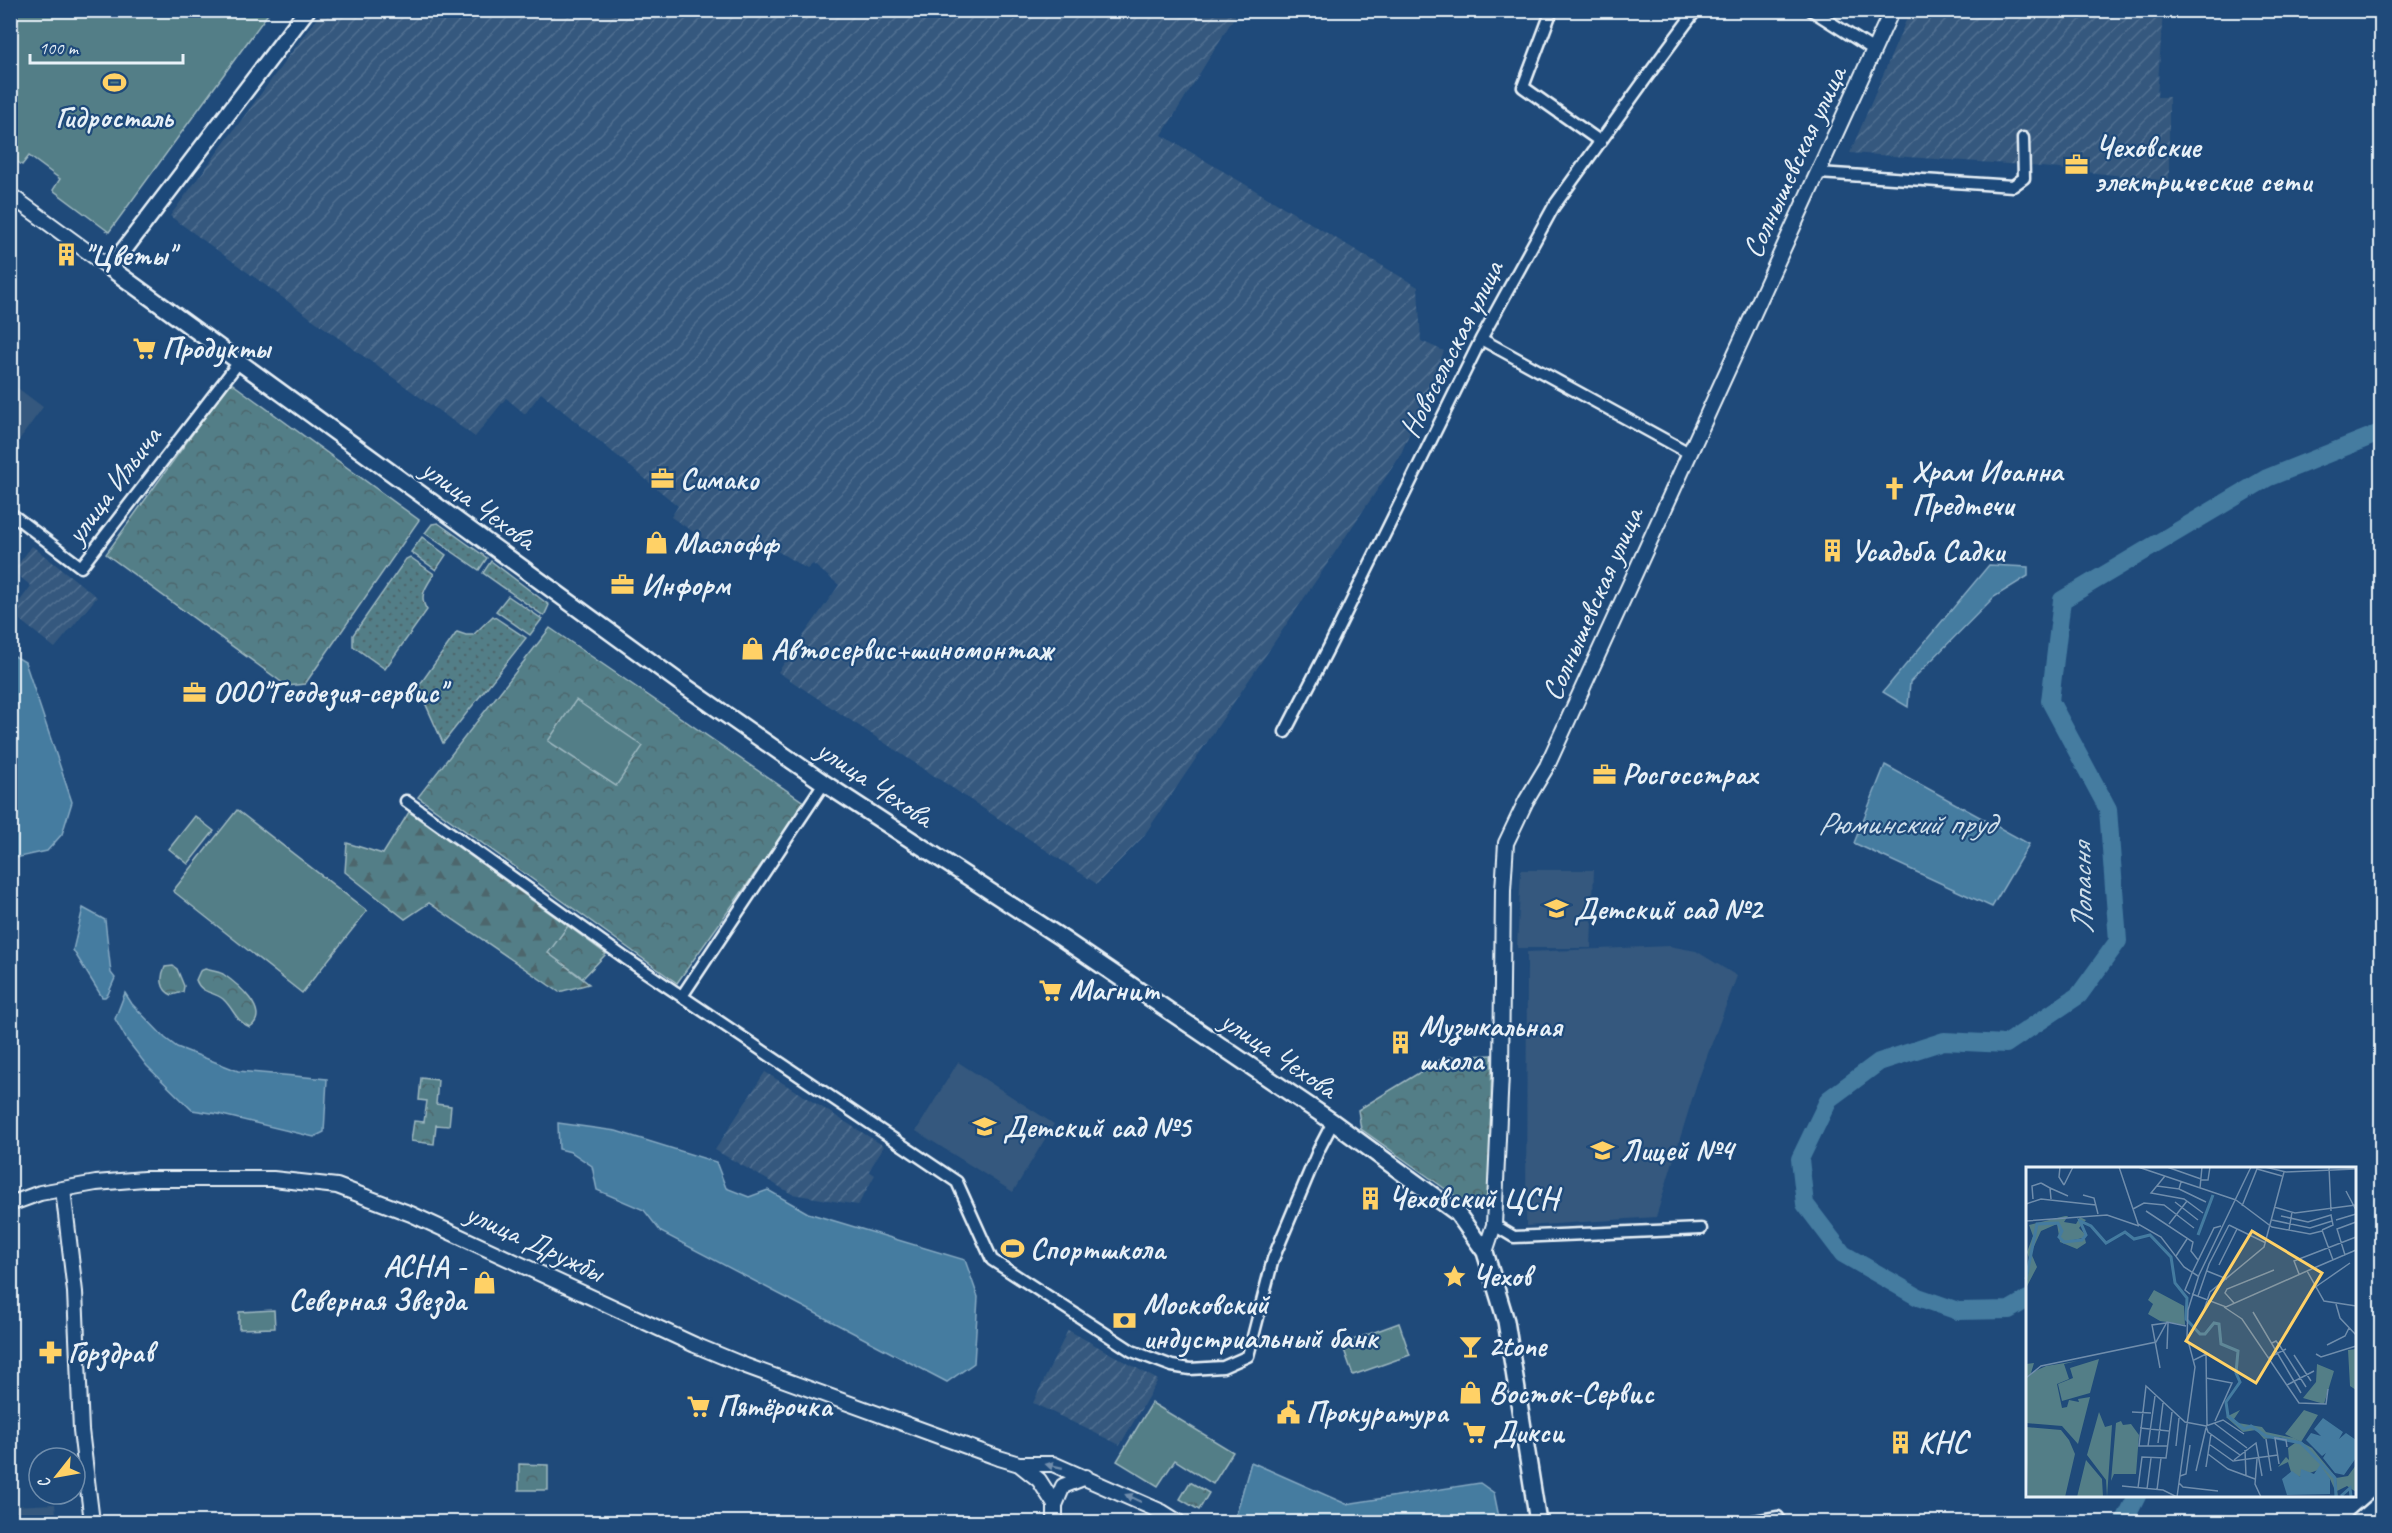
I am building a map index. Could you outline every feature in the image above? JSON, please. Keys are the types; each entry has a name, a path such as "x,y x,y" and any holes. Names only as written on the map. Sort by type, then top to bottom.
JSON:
{"main road":[{"path":"110,268 307,10"},
{"name":"улица Чехова","path":"110,268 589,618 824,783 1057,935 1333,1122 1457,1213 1485,1252 1506,1321 1538,1522"},
{"path":"2359,1522 2382,1502"}],"street":[{"path":"1552,10 1523,87 1601,142"},
{"name":"Новосельская улица","path":"1285,732 1481,339 1554,206 1696,10"},
{"path":"1811,10 1874,50"},
{"name":"Солнышевская улица","path":"1485,1252 1494,1225 1501,1074 1503,890 1506,843 1526,801 1547,766 1892,10"},
{"path":"1819,173 2013,186 2024,178 2023,138"},
{"name":"улица Чехова","path":"10,195 110,268"},
{"path":"1481,339 1689,453"},
{"name":"улица Ильича","path":"10,513 81,567 239,362"},
{"path":"682,996 824,783"},
{"path":"406,801 598,939 957,1182 992,1260 1132,1351 1172,1366 1190,1369 1223,1367 1248,1356 1273,1259 1319,1149 1333,1122"},
{"name":"улица Дружбы","path":"10,1204 40,1193 96,1183 166,1179 273,1179 337,1186 411,1214 746,1366 1019,1464 1039,1480 1055,1505"},
{"path":"63,1189 75,1292 81,1430 92,1522"},
{"path":"1494,1225 1514,1237 1701,1229"},
{"name":"улица Дружбы","path":"1019,1464 1053,1464 1086,1477 1179,1522"},
{"path":"1055,1522 1055,1505 1063,1486 1086,1477"},
{"path":"1748,1522 1778,1517"}],"shaded area":[{"path":"323,10 1238,11 1162,135 1418,287 1421,341 1444,351 1400,456 1143,837 1097,884 778,672 839,585 813,564 807,569 769,546 713,545 671,517 678,506 541,393 525,414 506,398 475,437 170,216"},
{"path":"1910,11 2163,11 2157,97 2169,97 2169,181 2022,165 1850,153"},
{"path":"11,383 43,407 10,451"},
{"path":"32,546 97,597 55,648 11,613 31,586 13,571"},
{"name":"Детский сад №2","path":"1521,870 1594,870 1591,948 1517,948"},
{"name":"Лицей №4","path":"1669,946 1696,951 1737,976 1697,1083 1656,1217 1526,1226 1527,952"},
{"name":"Детский сад №5","path":"958,1062 1054,1124 1013,1192 916,1131"},
{"path":"765,1072 884,1146 869,1171 875,1175 858,1205 792,1194 715,1150"},
{"path":"1068,1330 1158,1380 1120,1445 1033,1403"},
{"path":"11,1506 55,1506 57,1522 11,1522"}],"green space":[{"name":"Гидросталь","path":"11,10 270,11 109,232 53,190 60,179 29,156 22,165 11,157"},
{"path":"230,382 419,520 305,684 287,686 106,554"},
{"path":"438,523 487,558 479,570 425,533 432,524"},
{"path":"422,537 446,555 436,570 411,552"},
{"path":"410,557 434,574 423,596 427,610 385,669 353,646 353,635 406,559"},
{"path":"491,561 549,605 544,616 483,573"},
{"path":"508,596 542,619 530,635 496,611"},
{"path":"493,616 526,638 443,743 418,687 457,632 473,635"},
{"path":"550,628 805,803 677,983 418,797"},
{"path":"576,700 643,746 616,786 548,741"},
{"path":"237,810 367,911 302,993 173,891"},
{"path":"409,812 568,926 549,953 589,984 559,992 429,903 405,919 345,872 347,843 383,854"},
{"path":"195,816 214,831 188,864 169,849"},
{"path":"568,926 606,954 583,978 548,953"},
{"path":"173,966 177,969 184,986 183,992 172,995 163,987 162,975 165,967"},
{"path":"205,969 223,974 250,998 257,1014 256,1021 250,1027 241,1022 223,999 198,985 196,980 200,971"},
{"path":"1492,1055 1489,1197 1468,1205 1361,1129 1358,1110 1445,1057"},
{"path":"421,1078 438,1080 436,1104 451,1106 449,1126 436,1125 434,1144 411,1141 414,1121 424,1122 427,1101 419,1100"},
{"path":"274,1310 275,1328 239,1329 239,1312"},
{"path":"1399,1323 1410,1355 1353,1375 1342,1344"},
{"path":"1152,1403 1233,1452 1213,1484 1175,1460 1158,1486 1117,1461"},
{"path":"519,1464 548,1465 548,1490 519,1490"},
{"path":"1190,1482 1209,1493 1199,1510 1180,1499"}],"water":[{"path":"1989,565 2028,567 2028,576 1994,597 1910,682 1908,707 1883,692"},
{"path":"11,654 25,662 72,802 62,834 47,851 15,858 10,858"},
{"name":"Рюминский пруд","path":"1885,765 2029,844 1992,907 1854,843"},
{"path":"83,908 105,920 111,973 115,978 105,997 102,997 73,950"},
{"path":"125,993 132,1004 177,1047 238,1071 327,1079 324,1132 314,1137 192,1110 147,1066 127,1040 115,1019"},
{"path":"558,1123 616,1131 716,1162 726,1188 749,1197 768,1190 808,1213 965,1260 978,1297 974,1363 947,1382 661,1232 644,1210 597,1190 592,1166 571,1152 559,1149"},
{"path":"1251,1462 1346,1504 1480,1483 1494,1493 1500,1522 1234,1522"}],"waterway":[{"name":"Лопасня","path":"2026,1300 2009,1310 1958,1311 1918,1297 1843,1254 1805,1204 1800,1159 1829,1099 1879,1062 1944,1041 2006,1044 2079,995 2118,941 2108,809 2050,701 2062,600 2267,478 2382,432"},
{"name":"Лопасня","path":"2124,1522 2136,1497"}],"place":[{"name":"Гидросталь","path":"114,83"},
{"name":"Чеховские электрические сети","path":"2077,164"},
{"name":"\"Цветы\"","path":"66,255"},
{"name":"Продукты","path":"144,348"},
{"name":"Симако","path":"662,479"},
{"name":"Храм Иоанна Предтечи","path":"1894,488"},
{"name":"Маслофф","path":"656,543"},
{"name":"Усадьба Садки","path":"1832,551"},
{"name":"Информ","path":"623,585"},
{"name":"Автосервис+шиномонтаж","path":"753,649"},
{"name":"ООО\"Геодезия-сервис\"","path":"195,692"},
{"name":"Росгосстрах","path":"1604,774"},
{"name":"Детский сад №2","path":"1556,909"},
{"name":"Магнит","path":"1051,990"},
{"name":"Музыкальная школа","path":"1401,1043"},
{"name":"Детский сад №5","path":"985,1127"},
{"name":"Лицей №4","path":"1602,1150"},
{"name":"Чеховский ЦСН","path":"1370,1198"},
{"name":"Спортшкола","path":"1012,1249"},
{"name":"Чехов","path":"1454,1276"},
{"name":"АСНА - Северная Звезда","path":"484,1283"},
{"name":"Московский индустриальный банк","path":"1125,1321"},
{"name":"2tone","path":"1470,1346"},
{"name":"Горздрав","path":"50,1352"},
{"name":"Восток-Сервис","path":"1471,1393"},
{"name":"Пятёрочка","path":"699,1406"},
{"name":"Прокуратура","path":"1288,1412"},
{"name":"Дикси","path":"1475,1432"},
{"name":"КНС","path":"1900,1442"}]}
